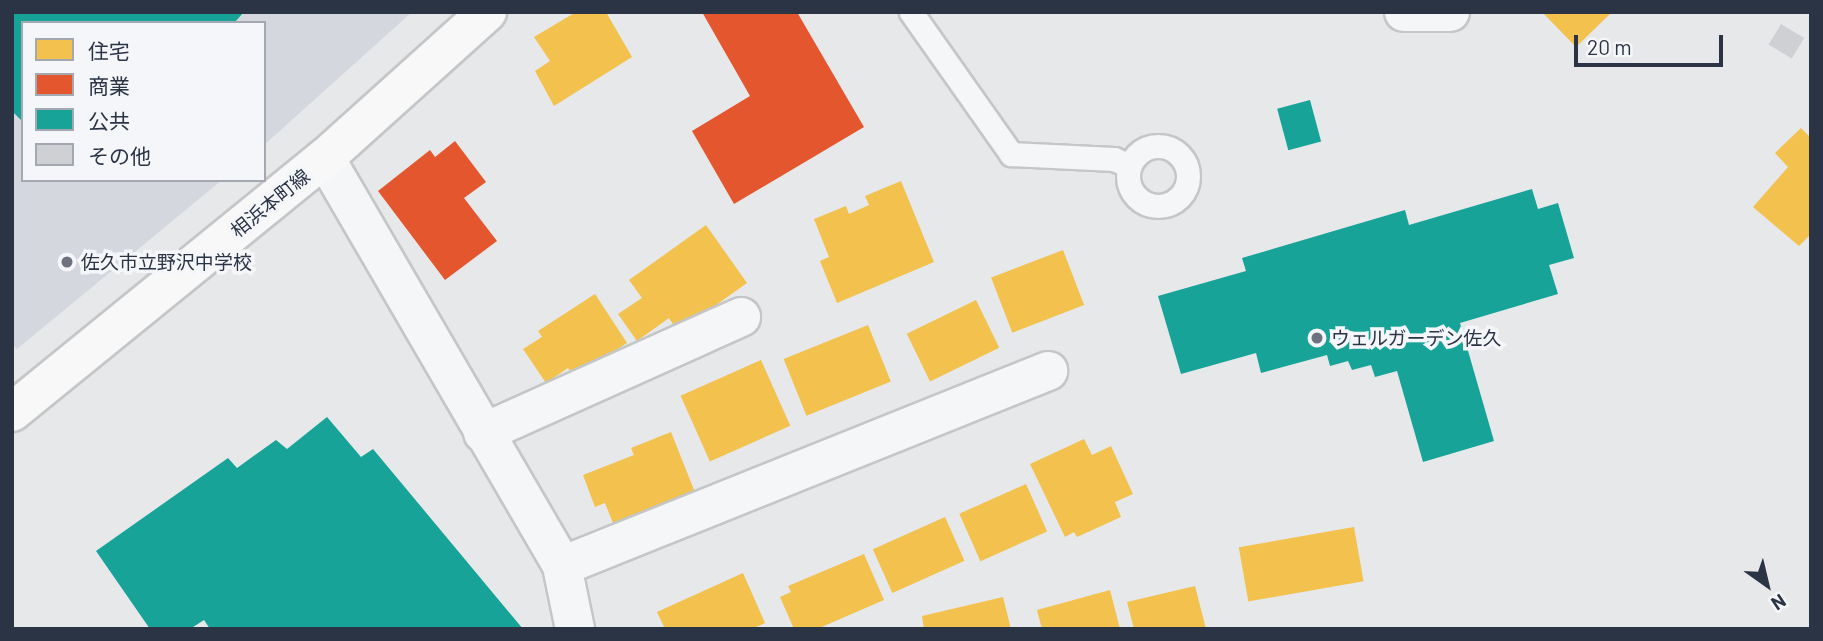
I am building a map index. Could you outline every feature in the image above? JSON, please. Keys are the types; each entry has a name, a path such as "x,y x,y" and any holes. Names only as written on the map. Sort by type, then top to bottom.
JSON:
{"main road":[{"name":"相浜本町線","path":"12,412 325,158 487,12"}],"street":[{"path":"1404,12 1450,12"},
{"path":"325,158 562,566 575,629"},
{"path":"483,433 741,317"},
{"path":"562,566 1048,371"}],"lane":[{"path":"911,12 1011,155 1114,159 1127,165"}],"shaded area":[{"name":"佐久市立野沢中学校","path":"12,12 412,12 266,143 266,21 21,21 21,182 220,182 17,349 12,344"}],"building: 住宅":[{"path":"576,12 606,12 632,57 554,106 535,71 550,61 534,37"},
{"path":"1542,12 1612,12 1576,47"},
{"path":"1801,128 1811,138 1811,234 1799,246 1753,207 1788,167 1775,153"},
{"path":"901,181 934,262 837,303 820,261 829,257 814,219 846,206 849,214 869,205 865,196"},
{"path":"706,225 747,283 678,332 669,318 637,341 618,314 642,298 629,280"},
{"path":"1063,250 1084,305 1012,333 991,278"},
{"path":"595,294 627,343 574,377 568,368 546,383 523,349 542,337 538,331"},
{"path":"976,300 999,348 930,381 907,334"},
{"path":"868,325 891,382 806,416 784,359"},
{"path":"761,360 790,426 710,462 681,396"},
{"path":"671,432 698,500 617,533 605,503 595,507 583,475 634,455 631,448"},
{"path":"1084,439 1092,455 1111,446 1133,494 1115,502 1121,517 1077,537 1074,532 1065,537 1030,464"},
{"path":"1026,484 1047,532 980,561 959,514"},
{"path":"945,517 965,561 892,593 873,549"},
{"path":"1354,527 1364,581 1248,601 1239,547"},
{"path":"864,554 884,600 817,629 794,629 780,597 791,592 788,586"},
{"path":"743,573 765,623 752,629 665,629 657,612"},
{"path":"1195,586 1206,629 1134,629 1127,602"},
{"path":"1110,590 1120,629 1042,629 1037,610"},
{"path":"1003,597 1011,629 924,629 922,616"}],"building: 商業":[{"path":"702,12 797,12 864,127 734,204 692,131 750,96"},
{"path":"455,141 486,182 464,198 497,241 445,280 378,191 430,150 435,157"}],"building: 公共":[{"path":"12,12 244,12 236,21 21,21 21,120 12,111"},
{"path":"1310,100 1321,142 1288,150 1277,109"},
{"name":"ウェルガーデン佐久","path":"1532,189 1538,209 1558,203 1574,258 1549,265 1558,294 1460,323 1494,441 1423,462 1397,371 1375,377 1371,365 1352,370 1348,361 1330,366 1327,355 1261,373 1256,353 1181,374 1158,296 1246,271 1242,258 1405,210 1409,225"},
{"path":"327,417 361,457 373,449 523,629 210,629 204,620 190,629 150,629 96,551 228,458 237,468 276,440 287,449"}],"building: その他":[{"path":"1781,24 1804,38 1792,58 1769,45"}],"place":[{"name":"佐久市立野沢中学校","path":"67,262"},
{"name":"ウェルガーデン佐久","path":"1317,338"}]}
